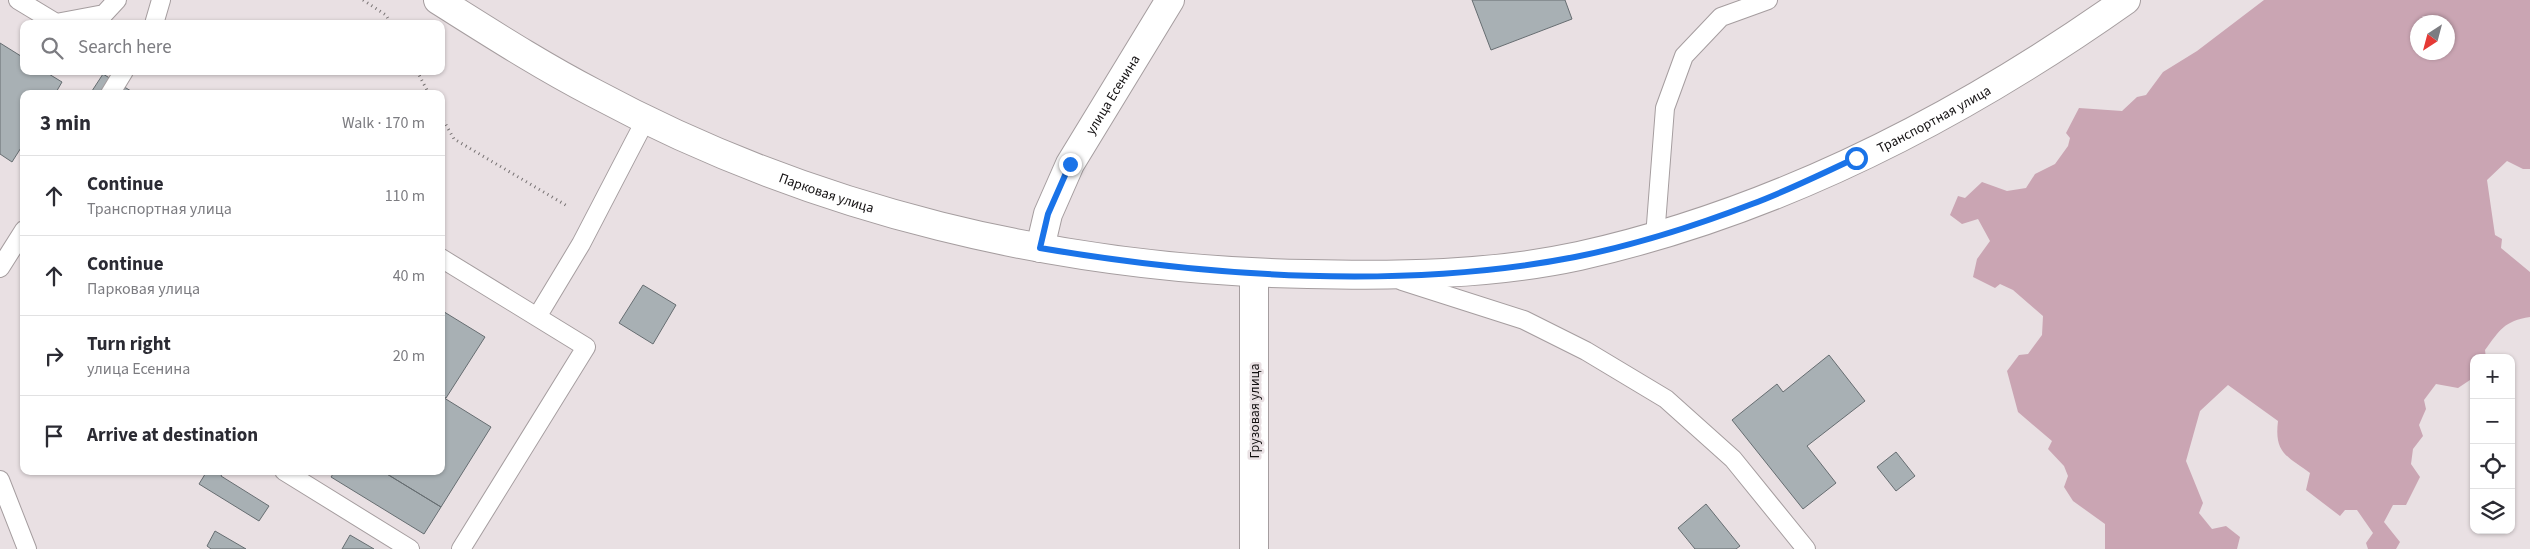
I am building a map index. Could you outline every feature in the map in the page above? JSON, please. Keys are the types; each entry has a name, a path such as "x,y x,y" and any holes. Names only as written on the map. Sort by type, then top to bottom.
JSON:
{"street":[{"name":"Парковая улица","path":"438,0 564,76 646,119 714,151 802,185 913,221 1040,248 1098,258 1254,273"},
{"name":"улица Есенина","path":"1040,248 1048,214 1070,164 1170,0"},
{"name":"Транспортная улица","path":"1254,273 1387,276 1488,270 1575,257 1655,237 1753,204 1856,158 1983,92 2070,40 2126,0"},
{"name":"Грузовая улица","path":"1254,273 1254,549"}],"lane":[{"path":"18,0 51,20"},
{"path":"72,20 104,14 116,0"},
{"path":"155,20 161,0"},
{"path":"1655,237 1665,108 1684,56 1721,17 1768,0"},
{"path":"112,90 122,75"},
{"path":"537,317 593,221 646,119"},
{"path":"0,268 20,236"},
{"path":"445,260 586,347 461,549"},
{"path":"1387,276 1524,320 1586,350 1666,399 1734,459 1806,549"},
{"path":"290,475 410,549"},
{"path":"0,480 27,549"}],"path":[{"path":"362,0 386,15 389,20"},
{"path":"419,75 428,90"},
{"path":"445,123 454,139 593,221"}],"shaded area":[{"path":"2264,0 2530,0 2530,169 2523,169 2507,161 2487,180 2495,235 2502,239 2501,248 2530,272 2530,317 2514,321 2503,328 2485,350 2486,354 2470,354 2470,380 2458,388 2436,384 2424,400 2426,409 2419,425 2423,436 2413,449 2411,464 2420,477 2406,505 2393,505 2384,522 2400,542 2396,549 2368,549 2366,543 2373,533 2357,510 2345,510 2340,516 2306,490 2310,473 2289,458 2280,447 2277,432 2278,421 2228,385 2200,411 2186,461 2203,503 2199,513 2212,529 2226,526 2240,537 2237,549 2105,549 2105,524 2073,501 2064,487 2068,476 2064,466 2048,449 2052,441 2018,412 2007,371 2019,355 2028,354 2042,335 2043,316 2013,290 2000,284 1995,288 1973,277 1977,259 1990,241 1978,219 1962,224 1950,215 1958,196 1965,198 1982,182 2007,191 2026,188 2035,174 2055,164 2068,146 2070,138 2066,133 2079,108 2122,111 2137,97 2146,95 2163,72 2197,51"}],"building":[{"path":"1472,0 1565,0 1572,19 1491,50"},
{"path":"0,43 20,56 20,75 51,75 62,82 57,90 20,90 20,149 12,162 0,154"},
{"path":"102,75 105,75 129,90 93,90"},
{"path":"643,285 676,305 653,344 619,323"},
{"path":"445,312 485,337 445,397"},
{"path":"1829,355 1865,401 1807,446 1836,483 1803,509 1732,420 1777,384 1783,392"},
{"path":"445,398 491,427 441,507 389,475 445,475"},
{"path":"1896,452 1915,476 1896,491 1877,467"},
{"path":"205,475 222,475 269,506 259,521 199,484"},
{"path":"332,475 389,475 441,507 424,534 331,477"},
{"path":"1706,504 1740,546 1736,549 1695,549 1678,528"},
{"path":"215,531 246,549 211,549 207,546"},
{"path":"350,535 374,549 342,549"}],"route":[{"path":"1070,164 1048,214 1040,248 1098,258 1254,273 1387,276 1488,270 1575,257 1655,237 1753,204 1856,158"}]}
